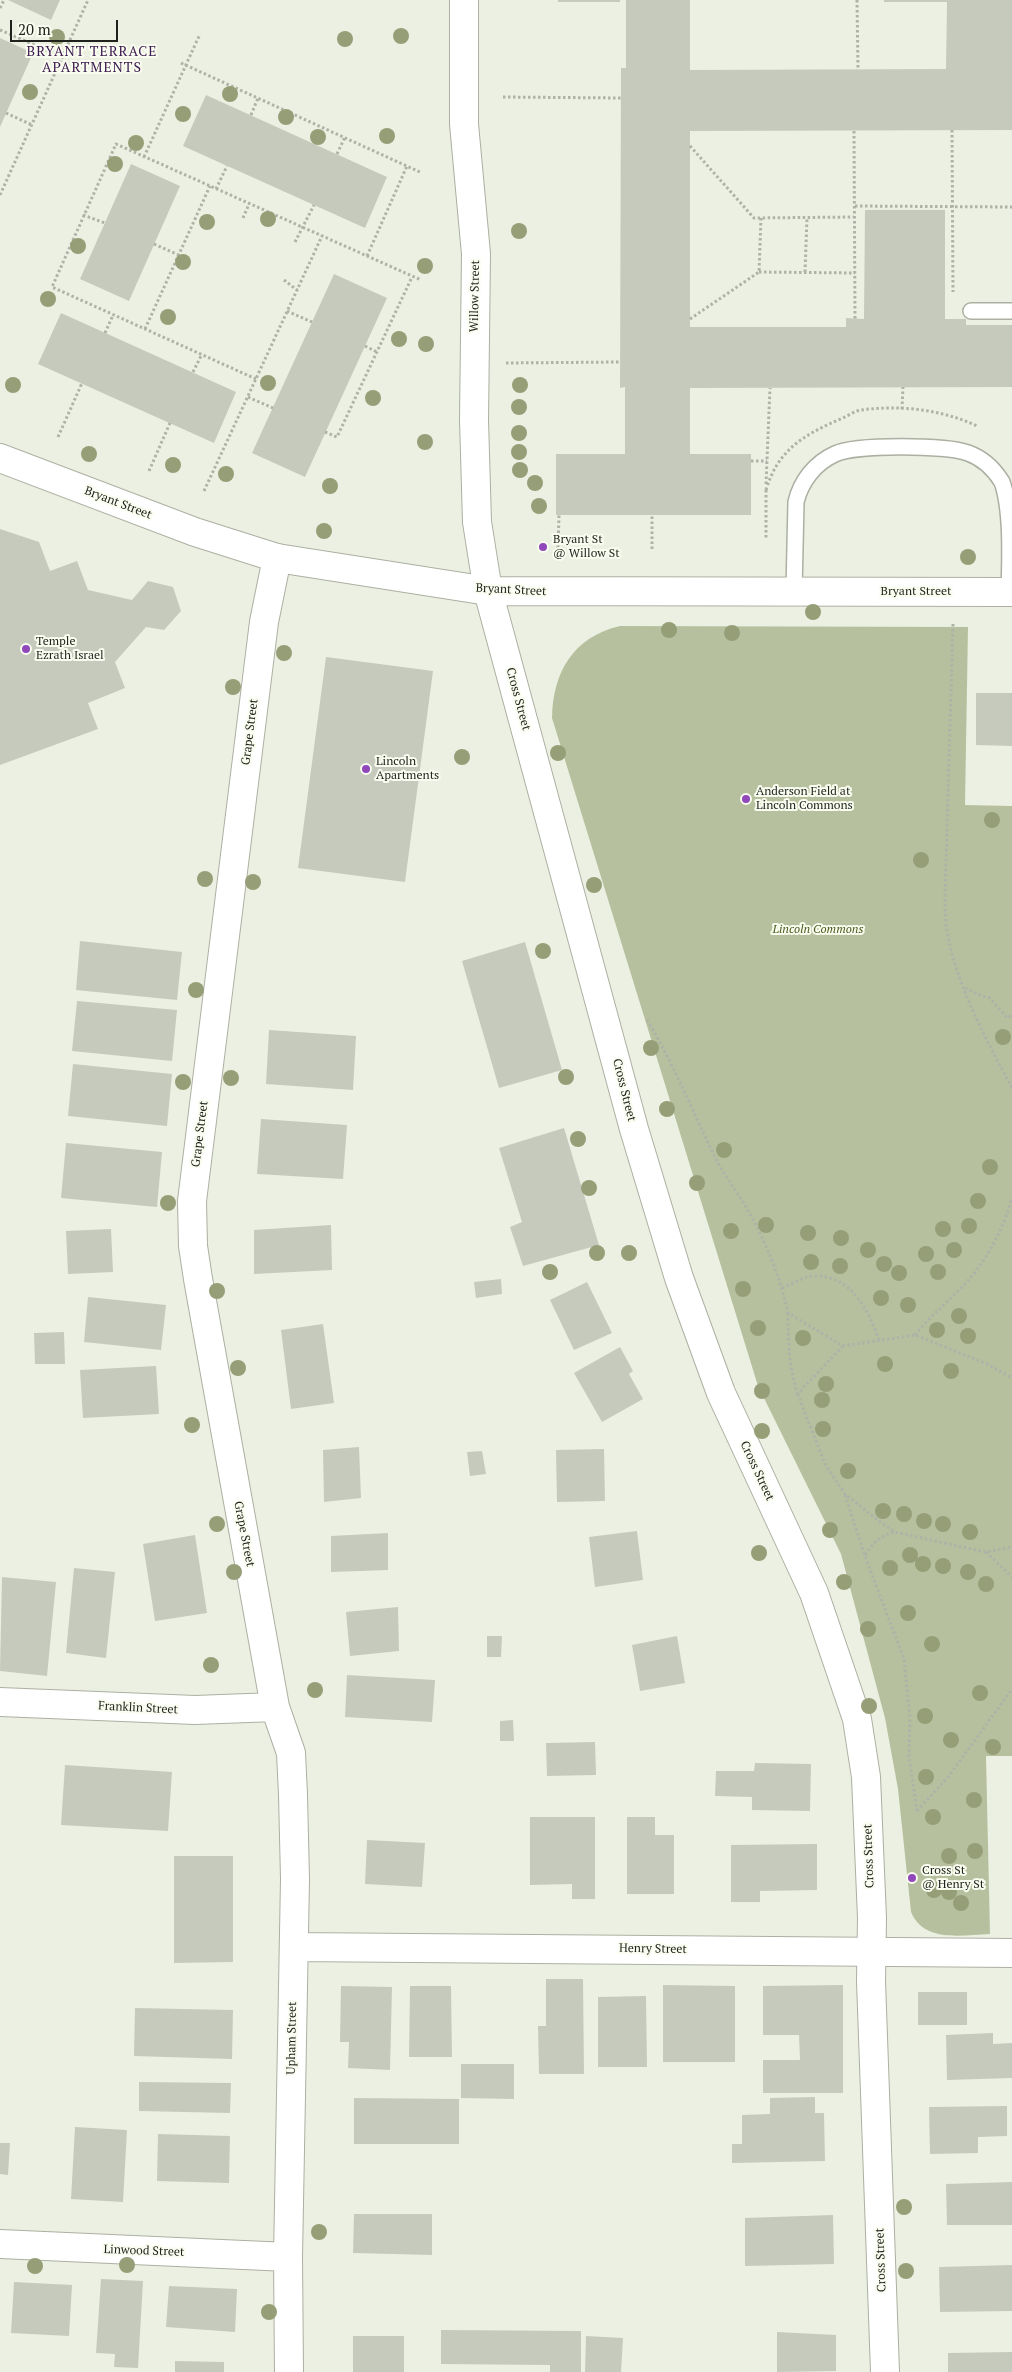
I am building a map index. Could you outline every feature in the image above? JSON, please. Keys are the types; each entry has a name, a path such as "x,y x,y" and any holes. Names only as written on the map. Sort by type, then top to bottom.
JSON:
{"main road":[{"name":"Willow Street","path":"464,0 464,124 476,254 474,420 477,513 488,591"},
{"name":"Bryant Street","path":"0,458 195,532 277,558 488,591 652,593 794,591 1010,592"},
{"name":"Grape Street","path":"275,1707 198,1279 192,1201 264,622 277,558"},
{"name":"Cross Street","path":"488,591 634,1129 676,1269 722,1394 814,1593 856,1719 866,1778 885,2372"},
{"name":"Franklin Street","path":"0,1702 195,1710 275,1707"},
{"name":"Upham Street","path":"275,1707 288,1744 292,1765 295,1879 288,2257 289,2372"},
{"name":"Henry Street","path":"294,1947 1012,1953"},
{"name":"Linwood Street","path":"0,2244 288,2257"}],"lane":[{"path":"971,311 1012,311"},
{"path":"794,591 796,502 799,489 810,472 825,459 849,449 944,448 963,451 981,460 996,473 1006,490 1010,509 1010,592"}],"path":[{"path":"0,8 4,0"},
{"path":"0,196 88,0"},
{"path":"857,0 858,69"},
{"path":"0,30 62,57"},
{"path":"144,157 200,34"},
{"path":"181,63 422,173"},
{"path":"503,97 621,98"},
{"path":"251,115 258,98"},
{"path":"6,113 32,124"},
{"path":"952,130 953,301"},
{"path":"854,131 855,318"},
{"path":"337,154 345,137"},
{"path":"256,379 52,287 83,214 116,144 422,280"},
{"path":"690,146 754,218 854,217"},
{"path":"216,189 227,166"},
{"path":"367,256 407,166"},
{"path":"145,329 210,186"},
{"path":"243,218 249,204"},
{"path":"295,242 304,228 314,205"},
{"path":"855,206 1012,207"},
{"path":"83,214 105,223"},
{"path":"759,272 761,218"},
{"path":"805,272 807,218"},
{"path":"204,491 322,236"},
{"path":"154,244 179,255"},
{"path":"690,319 759,272 855,273"},
{"path":"325,432 337,437 412,276"},
{"path":"284,280 297,290"},
{"path":"287,311 312,322"},
{"path":"105,333 114,315"},
{"path":"365,346 377,352"},
{"path":"193,372 202,354"},
{"path":"506,363 620,362"},
{"path":"58,437 82,383"},
{"path":"902,387 902,409"},
{"path":"766,540 770,388"},
{"path":"248,397 273,408"},
{"path":"149,471 170,423"},
{"path":"751,461 767,461"},
{"path":"558,548 559,515"},
{"path":"652,515 652,549"},
{"path":"954,591 945,896 947,930 964,987 980,1027 1012,1088"},
{"path":"964,987 990,998 1007,1018 1012,1015"},
{"path":"647,1020 662,1043 716,1160 760,1233 782,1288 788,1313 792,1371 798,1395 825,1464 845,1494 865,1556 904,1659 910,1718 909,1757 918,1811 948,1776 1012,1689"},
{"path":"914,1335 965,1284 986,1258 1004,1222 1012,1198"},
{"path":"782,1288 814,1275 829,1276 840,1282 861,1301 875,1327 879,1341"},
{"path":"788,1313 842,1346 914,1335 978,1360 1012,1378"},
{"path":"798,1395 842,1346"},
{"path":"845,1494 895,1532 985,1552 1012,1547"},
{"path":"865,1556 873,1544 884,1535 895,1532"},
{"path":"985,1552 1012,1576"}],"green space":[{"name":"Lincoln Commons","path":"620,626 968,627 965,805 1012,806 1012,1756 986,1756 990,1934 956,1936 934,1933 925,1929 917,1922 911,1912 898,1789 885,1718 841,1554 758,1386 552,718 556,686 569,659 578,648 590,639 604,631"}],"building":[{"path":"8,0 60,0 51,20"},
{"path":"558,0 620,0 620,2 558,2"},
{"path":"626,0 690,0 690,70 946,69 947,2 884,2 884,0 1012,0 1012,130 690,131 690,327 846,327 846,318 864,319 865,210 945,210 945,319 966,319 966,325 1012,325 1012,387 690,388 690,454 751,454 751,515 556,515 556,454 625,454 625,387 620,388 621,68 626,68"},
{"path":"0,38 33,53 0,127"},
{"path":"206,95 387,177 365,228 183,146"},
{"path":"131,164 180,186 129,301 80,279"},
{"path":"334,274 387,298 305,477 252,453"},
{"path":"61,313 236,392 214,443 38,364"},
{"path":"0,529 39,542 50,571 77,561 88,590 132,600 148,581 173,587 181,611 164,630 146,627 115,662 125,688 88,703 98,729 0,765"},
{"name":"Lincoln Apartments","path":"326,657 433,671 405,882 298,868"},
{"path":"976,693 1012,693 1012,746 976,745"},
{"path":"80,941 182,952 177,1000 76,990"},
{"path":"525,942 562,1070 499,1088 462,961"},
{"path":"77,1001 177,1010 172,1061 72,1051"},
{"path":"269,1030 356,1036 353,1090 266,1084"},
{"path":"73,1064 172,1074 167,1126 68,1116"},
{"path":"261,1119 347,1125 343,1179 257,1174"},
{"path":"564,1128 599,1245 523,1266 510,1227 522,1222 499,1148"},
{"path":"66,1143 162,1152 157,1207 61,1198"},
{"path":"331,1225 332,1270 254,1274 254,1230"},
{"path":"111,1229 113,1272 68,1274 66,1231"},
{"path":"501,1279 502,1294 476,1298 474,1282"},
{"path":"587,1282 612,1333 574,1350 550,1300"},
{"path":"88,1297 166,1305 161,1350 84,1342"},
{"path":"323,1324 334,1403 291,1409 281,1330"},
{"path":"64,1332 65,1364 35,1364 34,1333"},
{"path":"620,1347 633,1371 629,1374 643,1399 602,1422 574,1373"},
{"path":"156,1366 159,1414 83,1418 80,1370"},
{"path":"359,1447 361,1498 324,1502 323,1450"},
{"path":"604,1449 605,1501 557,1502 556,1450"},
{"path":"482,1451 486,1474 470,1476 467,1452"},
{"path":"637,1531 643,1580 595,1587 589,1537"},
{"path":"388,1533 388,1570 331,1572 331,1536"},
{"path":"195,1535 207,1613 155,1621 143,1544"},
{"path":"74,1568 115,1572 106,1658 66,1653"},
{"path":"2,1577 56,1582 47,1676 0,1671"},
{"path":"398,1607 399,1651 350,1656 346,1612"},
{"path":"487,1636 502,1636 501,1657 487,1657"},
{"path":"677,1636 685,1683 640,1691 632,1645"},
{"path":"347,1675 435,1680 432,1722 345,1717"},
{"path":"513,1720 514,1741 500,1741 500,1721"},
{"path":"595,1742 596,1775 547,1776 546,1743"},
{"path":"755,1763 811,1764 810,1811 752,1810 752,1797 715,1796 716,1771 754,1771"},
{"path":"65,1765 172,1772 168,1831 61,1825"},
{"path":"530,1817 595,1817 595,1899 572,1899 572,1884 530,1885"},
{"path":"627,1817 655,1817 655,1835 674,1835 674,1894 627,1894"},
{"path":"367,1840 425,1843 422,1887 365,1884"},
{"path":"817,1844 817,1890 760,1891 760,1902 731,1902 731,1845"},
{"path":"174,1856 233,1856 233,1962 174,1963"},
{"path":"546,1979 583,1979 584,2074 539,2074 538,2026 546,2026"},
{"path":"663,1985 735,1986 735,2062 663,2062"},
{"path":"843,1985 843,2093 763,2093 763,2060 800,2060 799,2035 763,2035 763,1986"},
{"path":"341,1986 392,1987 390,2070 348,2068 349,2042 340,2042"},
{"path":"410,1986 451,1986 452,2057 409,2057"},
{"path":"918,1992 967,1992 967,2025 918,2025"},
{"path":"646,1996 647,2067 598,2067 598,1997"},
{"path":"135,2008 233,2010 232,2059 134,2056"},
{"path":"993,2033 993,2044 1012,2043 1012,2078 947,2080 946,2035"},
{"path":"461,2064 514,2064 514,2099 461,2098"},
{"path":"139,2082 231,2083 230,2113 139,2111"},
{"path":"815,2097 815,2113 824,2113 825,2161 732,2163 732,2144 742,2144 742,2115 770,2114 770,2098"},
{"path":"354,2098 459,2099 459,2144 354,2144"},
{"path":"1007,2106 1007,2136 978,2137 978,2153 930,2154 929,2107"},
{"path":"75,2127 127,2130 123,2202 71,2199"},
{"path":"158,2134 230,2136 229,2183 157,2181"},
{"path":"0,2143 10,2143 8,2175 0,2174"},
{"path":"1012,2182 1012,2225 947,2225 946,2184"},
{"path":"354,2214 432,2214 432,2255 353,2253"},
{"path":"833,2215 834,2264 745,2266 745,2218"},
{"path":"1012,2265 1012,2311 940,2312 939,2267"},
{"path":"101,2279 143,2281 138,2368 114,2367 115,2354 96,2353"},
{"path":"14,2282 72,2285 69,2336 11,2333"},
{"path":"169,2286 237,2289 235,2332 166,2327"},
{"path":"441,2330 581,2331 581,2372 550,2372 550,2365 441,2364"},
{"path":"777,2332 836,2335 836,2371 777,2372"},
{"path":"353,2336 404,2336 404,2372 353,2372"},
{"path":"586,2336 623,2338 621,2372 585,2372"},
{"path":"1012,2352 1012,2372 948,2372 948,2353"},
{"path":"175,2361 224,2362 224,2372 175,2372"}],"place":[{"name":"Bryant St @ Willow St","path":"543,547"},
{"name":"Temple Ezrath Israel","path":"26,649"},
{"name":"Lincoln Apartments","path":"366,769"},
{"name":"Anderson Field at Lincoln Commons","path":"746,799"},
{"name":"Cross St @ Henry St","path":"912,1878"}],"district":[{"name":"BRYANT TERRACE APARTMENTS","path":"92,60"}]}
